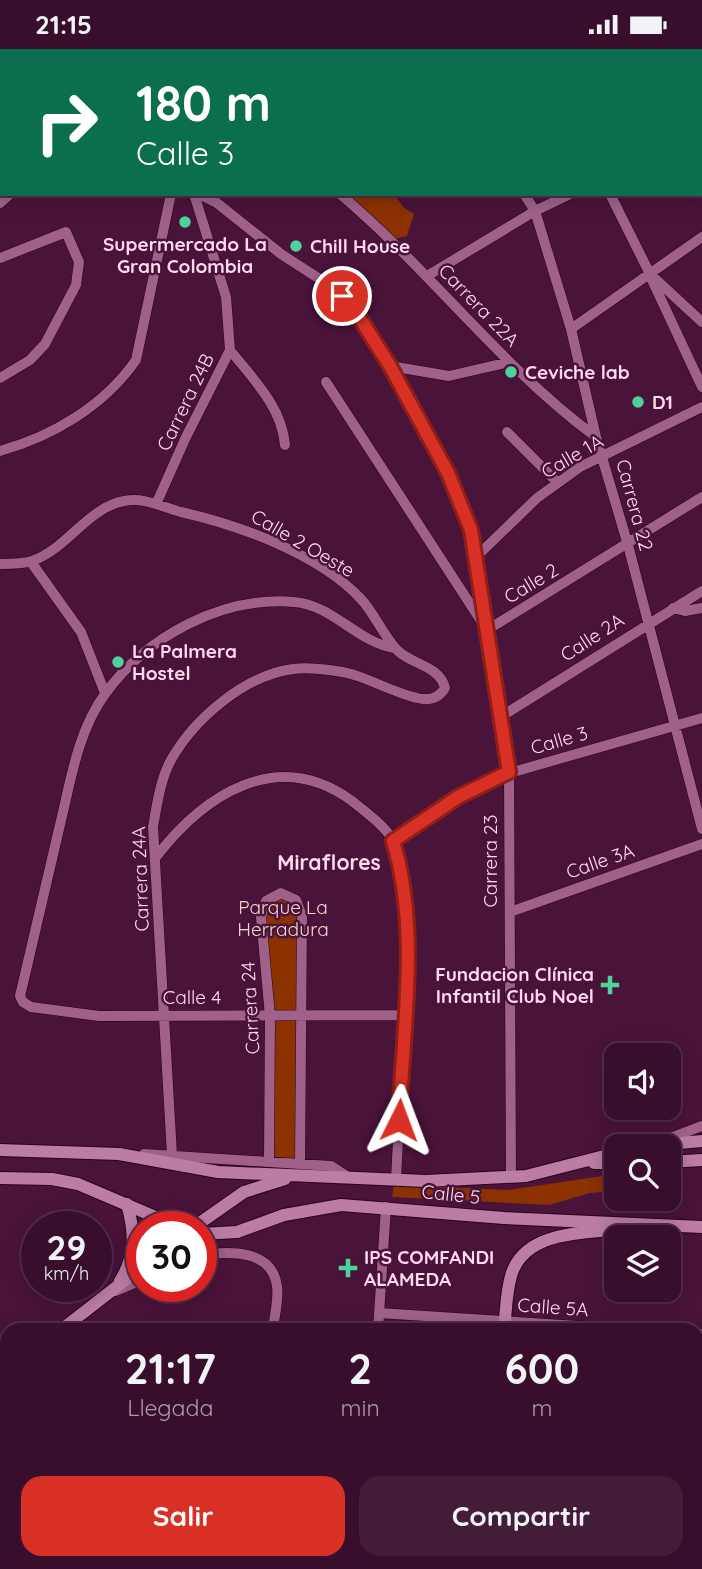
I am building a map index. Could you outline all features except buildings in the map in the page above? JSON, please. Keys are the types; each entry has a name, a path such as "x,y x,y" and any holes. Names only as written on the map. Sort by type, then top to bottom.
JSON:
{"main road":[{"path":"681,1143 702,1141"},
{"name":"Calle 5","path":"0,1150 119,1154 155,1163 285,1177 312,1174 426,1181 526,1176 604,1156"},
{"path":"681,1161 702,1160"},
{"path":"573,1163 604,1163"},
{"path":"217,1211 244,1192 285,1177"},
{"path":"0,1178 71,1182 143,1211"},
{"path":"112,1291 125,1273 131,1255 133,1231 127,1204"},
{"name":"Calle 5","path":"217,1233 237,1232 284,1215 324,1206 386,1207 504,1218 654,1225"},
{"name":"Calle 5","path":"681,1226 702,1227"},
{"path":"505,1323 510,1276 526,1253 543,1241 566,1233 604,1231"},
{"path":"112,1292 126,1280"},
{"path":"71,1323 99,1302"}],"street":[{"path":"0,451 51,434 88,409 125,376 136,360 171,196"},
{"name":"Carrera 24B","path":"157,502 230,350 226,297 197,196"},
{"name":"Carrera 23","path":"201,196 217,203 281,254 329,285 356,312 390,366 463,507 471,530 509,772 511,1177"},
{"name":"Carrera 22A","path":"342,196 427,276 509,362 569,417 596,437"},
{"name":"Carrera 22","path":"525,196 535,211 571,329 596,437 628,545 702,829"},
{"path":"534,196 535,211"},
{"path":"427,276 535,211 566,196"},
{"path":"611,196 702,387"},
{"path":"0,258 66,232 79,262 76,285 46,344 30,360 0,378"},
{"path":"571,329 702,237"},
{"path":"650,274 702,321"},
{"path":"230,350 272,404 284,429 285,445"},
{"path":"390,366 449,376 509,362"},
{"path":"326,381 487,630"},
{"name":"Calle 1A","path":"475,558 537,498 558,483 702,407"},
{"path":"507,432 558,483"},
{"name":"Calle 2","path":"487,630 702,497"},
{"name":"Calle 2 Oeste","path":"0,564 31,562 54,549 108,507 125,501 157,502 252,531 335,577 360,598 394,648 412,661 435,671 444,682"},
{"path":"31,562 81,632 105,693 141,657 170,634 203,616 265,600 298,602 323,609 381,645 394,648"},
{"name":"Calle 2A","path":"502,716 647,622 702,591"},
{"path":"673,608 685,611 702,608"},
{"name":"Carrera 24A","path":"172,1155 153,827 159,795 170,762 187,736 232,695 260,680 292,669 338,671 420,699 436,698 442,694 446,688 444,682"},
{"name":"Calle 4","path":"105,693 77,754 20,996 23,1002 31,1007 99,1016 404,1015"},
{"name":"Calle 3","path":"393,841 458,797 509,772 702,718"},
{"path":"156,857 174,833 220,795 246,783 276,778 309,781 338,791 367,812 393,841 404,875 409,916 396,1179"},
{"name":"Calle 3A","path":"510,912 702,844"},
{"name":"Carrera 24","path":"268,1163 270,1016 262,908 266,901 281,894 289,895 301,907 299,1164"},
{"path":"681,1134 702,1126"},
{"name":"Calle 5","path":"119,1154 331,1166 348,1177"},
{"path":"378,1323 386,1207"},
{"path":"217,1255 254,1255 268,1265 277,1286 274,1323"},
{"name":"Calle 5A","path":"379,1313 476,1323"}],"green space":[{"path":"342,196 395,196 403,207 414,214 407,236 391,240"},
{"name":"Parque La Herradura","path":"281,893 301,907 300,1164 269,1162 270,1016 261,917 266,901"},
{"path":"604,1176 604,1192 590,1193 549,1205 392,1197 394,1185 508,1190"}],"place":[{"name":"Supermercado La Gran Colombia","path":"185,222"},
{"name":"Chill House","path":"296,246"},
{"name":"Ceviche lab","path":"511,372"},
{"name":"D1","path":"638,402"},
{"name":"La Palmera Hostel","path":"118,662"},
{"name":"Fundacion Clínica Infantil Club Noel","path":"610,985"},
{"name":"IPS COMFANDI ALAMEDA","path":"348,1268"}],"district":[{"name":"Miraflores","path":"329,862"}],"route":[{"path":"342,296 356,312 390,366 448,473 463,507 471,530 509,772 458,797 393,841 404,875 409,916 399,1120"}]}
